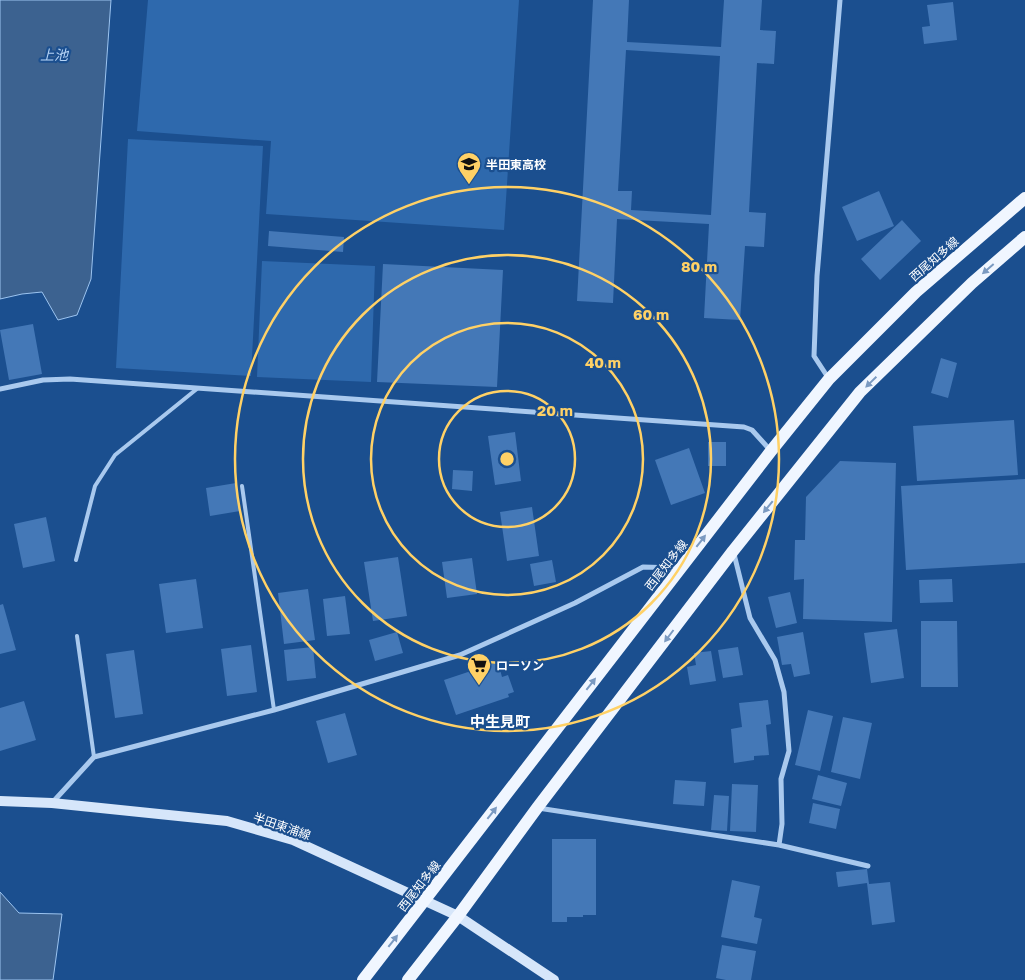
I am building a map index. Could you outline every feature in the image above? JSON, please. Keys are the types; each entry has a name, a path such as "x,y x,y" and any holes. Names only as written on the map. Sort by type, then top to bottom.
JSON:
{"main road":[{"name":"西尾知多線","path":"363,980 680,568 829,379 916,292 1025,198"},
{"path":"408,980 733,551 860,392 972,283 1025,237"},
{"name":"半田東浦線","path":"0,801 52,803 227,821 293,840 458,916 554,980"}],"street":[{"path":"829,379 814,356 817,276 840,0"},
{"path":"0,389 44,380 70,379 744,427 752,430 771,451"},
{"path":"733,551 750,618 774,660 784,692 789,751 781,779 782,824 779,845"},
{"path":"52,803 94,757 274,710 460,655 575,603 643,567 680,568"},
{"path":"537,808 779,845 868,866"}],"lane":[{"path":"76,560 95,486 115,455 198,388"},
{"path":"242,486 274,710"},
{"path":"76,636 94,757"}],"shaded area":[{"path":"148,0 519,0 504,230 266,214 271,141 137,131"},
{"path":"128,139 263,146 251,376 116,368"},
{"path":"262,261 375,266 371,382 257,377"}],"water":[{"name":"上池","path":"0,0 111,0 91,279 77,315 58,320 42,292 0,299"},
{"path":"0,892 19,913 62,914 53,980 0,980"}],"building":[{"path":"593,0 629,0 627,42 721,47 724,0 762,0 760,30 776,31 774,64 757,63 749,212 766,213 764,247 745,246 740,320 704,318 709,224 617,219 613,303 577,301","holes":["626,50 720,56 711,215 631,210 632,191 618,191"]},
{"path":"953,2 957,40 924,44 922,27 930,26 927,5"},
{"path":"879,191 894,226 857,241 842,207"},
{"path":"902,220 921,241 880,280 861,259"},
{"path":"269,231 344,237 343,252 268,246"},
{"path":"383,264 503,270 497,387 377,382"},
{"path":"33,324 42,374 9,380 0,330"},
{"path":"941,358 957,363 948,398 931,393"},
{"path":"1014,420 1018,475 917,481 913,426"},
{"path":"515,432 521,481 495,485 488,436"},
{"path":"708,442 726,442 726,466 708,466"},
{"path":"689,448 705,493 671,505 655,460"},
{"path":"840,461 896,463 892,622 803,619 804,579 794,580 795,540 805,540 806,497"},
{"path":"453,470 473,471 472,491 452,489"},
{"path":"1025,479 1025,563 906,570 901,486"},
{"path":"236,483 240,511 210,516 206,488"},
{"path":"532,507 539,556 507,561 500,512"},
{"path":"46,517 55,561 23,568 14,524"},
{"path":"398,557 407,616 373,621 364,562"},
{"path":"472,558 477,594 447,598 442,562"},
{"path":"552,560 556,582 534,586 530,564"},
{"path":"196,579 203,628 166,633 159,584"},
{"path":"952,579 953,602 920,603 919,580"},
{"path":"308,589 315,640 284,644 278,593"},
{"path":"790,592 797,623 776,628 768,597"},
{"path":"345,596 350,634 327,636 323,599"},
{"path":"3,604 16,650 0,654 0,605"},
{"path":"921,621 957,621 958,687 921,687"},
{"path":"897,629 904,678 871,683 864,633"},
{"path":"397,632 403,653 375,661 369,640"},
{"path":"803,632 810,674 794,677 791,664 782,665 777,637"},
{"path":"251,645 257,692 227,696 221,649"},
{"path":"313,647 316,678 287,681 284,650"},
{"path":"738,647 743,675 723,678 718,650"},
{"path":"134,650 143,714 115,718 106,654"},
{"path":"711,651 716,681 690,685 687,667 696,665 694,653"},
{"name":"ローソン","path":"498,662 502,677 508,675 514,692 508,694 509,697 456,715 444,680"},
{"path":"768,700 771,724 766,725 769,755 754,756 754,760 734,763 731,729 742,727 739,703"},
{"path":"24,701 36,740 0,751 0,708"},
{"path":"808,710 833,716 820,771 795,765"},
{"path":"345,713 357,755 328,763 316,721"},
{"path":"843,717 872,723 860,779 831,772"},
{"path":"818,775 847,783 841,806 812,799"},
{"path":"675,780 706,782 704,806 673,804"},
{"path":"732,784 758,785 756,832 730,831"},
{"path":"714,795 729,796 727,831 711,830"},
{"path":"813,803 840,809 836,829 809,823"},
{"path":"552,839 596,839 596,915 567,917 567,922 552,922"},
{"path":"867,869 869,884 890,882 895,922 872,925 867,883 838,887 836,872"},
{"path":"732,880 760,886 754,917 762,919 757,944 721,937"},
{"path":"722,945 756,951 751,980 716,978"}],"place":[{"name":"半田東高校","path":"469,185"},
{"name":"ローソン","path":"479,686"}],"district":[{"name":"中生見町","path":"500,721"}]}
